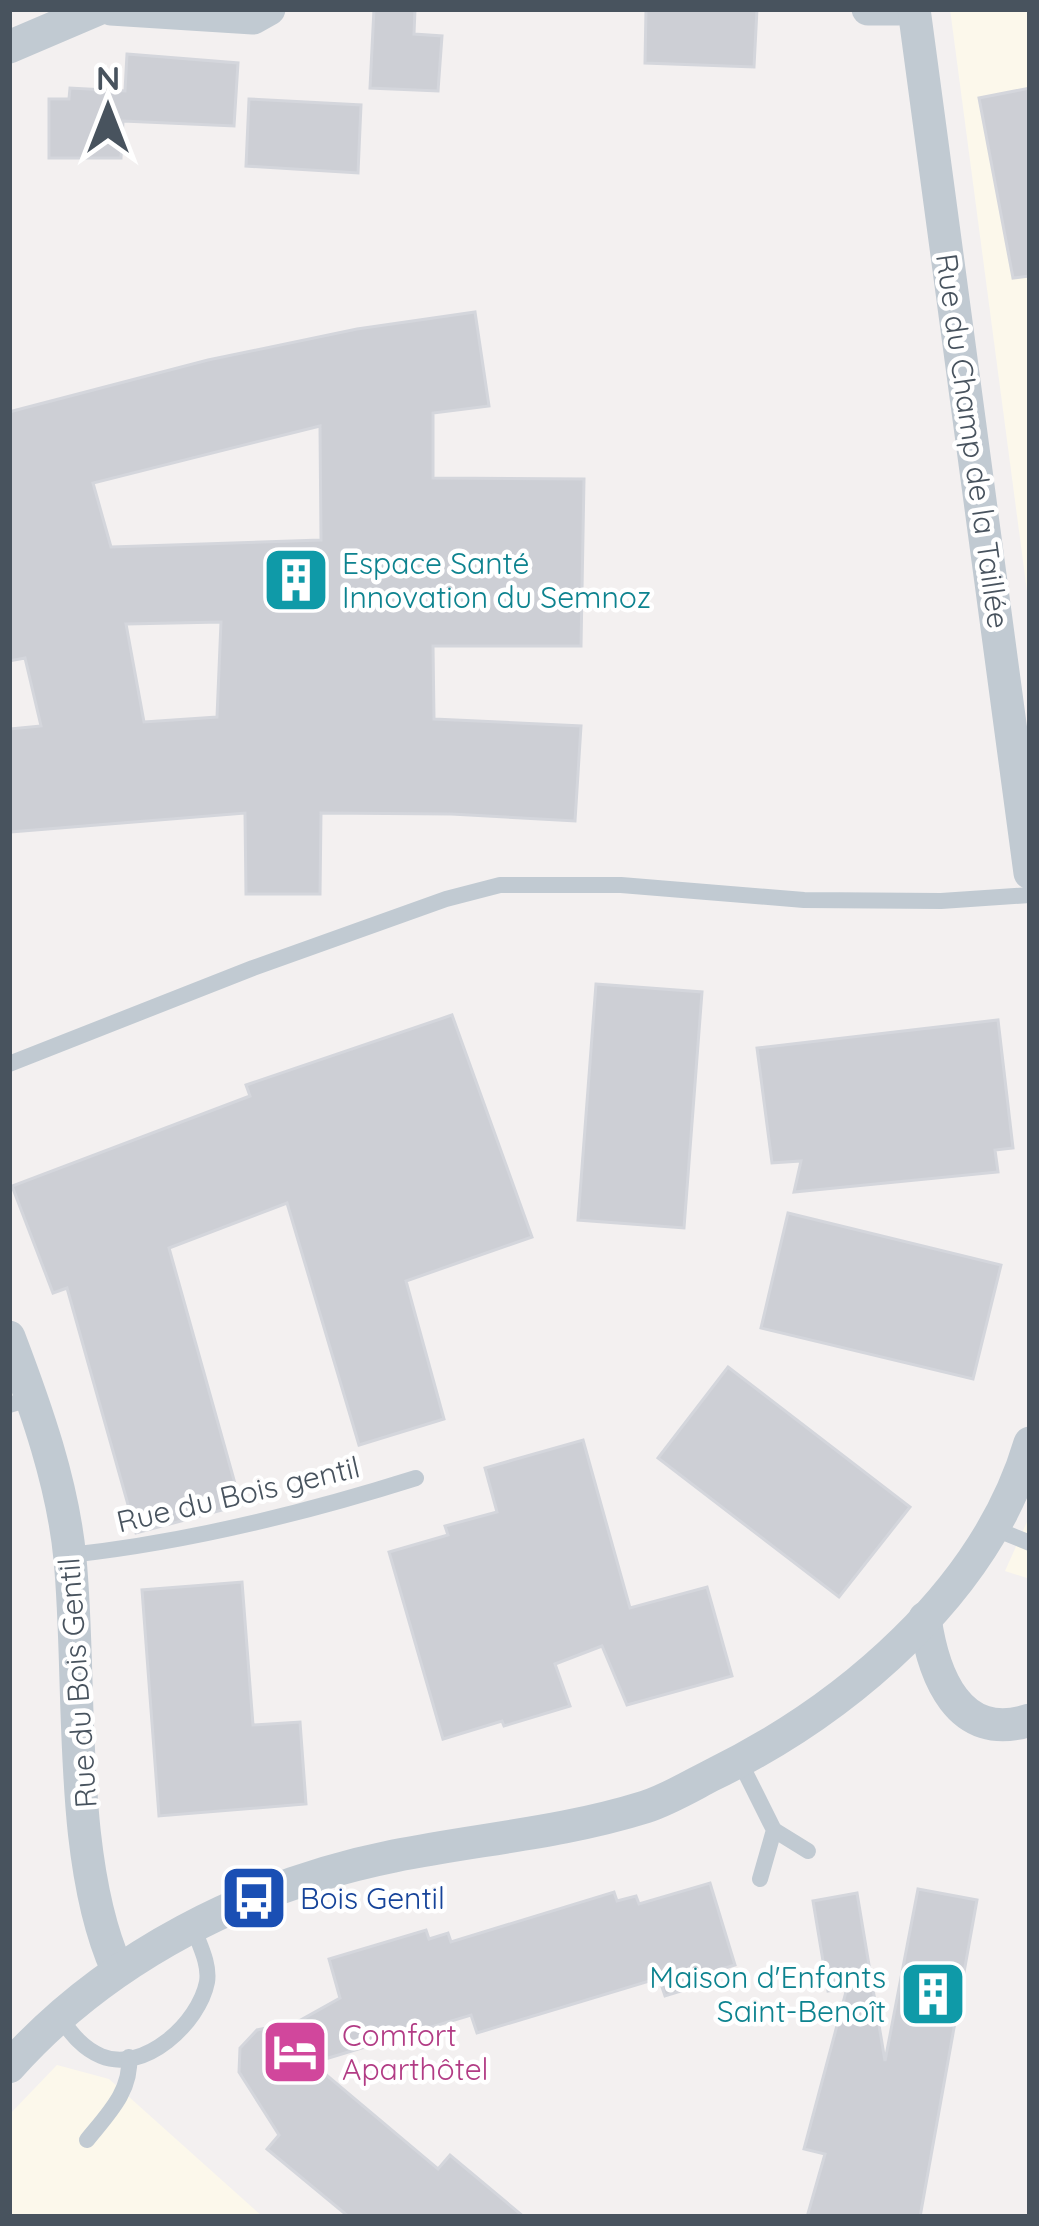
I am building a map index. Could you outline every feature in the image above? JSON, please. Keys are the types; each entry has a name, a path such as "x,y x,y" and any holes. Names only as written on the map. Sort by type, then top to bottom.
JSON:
{"street":[{"path":"9,47 98,9"},
{"path":"111,9 253,18 269,9"},
{"path":"868,9 898,9"},
{"name":"Rue du Champ de la Taillée","path":"914,9 1030,873"},
{"name":"Rue du Bois Gentil","path":"9,1337 21,1402 58,1493 70,1555 87,1853 107,1948 117,1969"},
{"path":"9,2067 117,1969 254,1898 324,1872 397,1855 576,1827 651,1805 740,1762 813,1717 869,1673 925,1618 994,1528 1018,1485 1030,1443"},
{"path":"925,1618 932,1658 949,1696 979,1719 1017,1724 1030,1720"}],"lane":[{"path":"9,1064 446,898 500,885 621,885 804,900 941,902 1030,895"},
{"name":"Rue du Bois gentil","path":"70,1555 168,1544 305,1513 416,1478"},
{"path":"994,1528 1030,1544"},
{"path":"740,1762 774,1830 808,1851"},
{"path":"760,1879 774,1830"},
{"path":"60,2018 80,2044 106,2059 155,2050 187,2025 207,1983 206,1961 193,1928"},
{"path":"87,2140 117,2102 130,2076 129,2057"}],"shaded area":[{"path":"950,9 1030,9 1030,614"},
{"path":"1030,1515 1030,1579 1005,1571"},
{"path":"57,2065 109,2079 263,2217 9,2217 9,2115"}],"building":[{"path":"374,9 415,9 414,34 442,36 438,91 370,88"},
{"path":"646,9 757,9 754,67 645,63"},
{"path":"127,54 238,63 234,126 123,121 121,158 49,158 49,99 69,99 70,88 125,91"},
{"path":"1030,88 1030,276 1013,278 979,98"},
{"path":"249,99 361,105 358,173 246,166"},
{"name":"Espace Santé Innovation du Semnoz","path":"475,312 489,406 433,413 433,478 584,479 581,646 433,646 434,719 581,726 575,821 321,813 320,894 246,894 245,813 9,832 9,729 41,726 25,658 9,661 9,412 208,360 357,329","holes":["320,426 321,540 111,547 93,483","221,622 217,717 144,722 126,624"]},
{"path":"596,984 702,992 684,1228 578,1220"},
{"path":"452,1015 532,1237 406,1281 444,1419 359,1445 287,1203 169,1248 241,1505 136,1533 67,1288 53,1293 12,1186 250,1096 246,1085"},
{"path":"998,1020 1013,1148 995,1150 998,1172 794,1192 801,1161 772,1163 757,1048"},
{"path":"788,1213 1001,1265 973,1379 761,1328"},
{"path":"728,1367 910,1507 839,1597 658,1458"},
{"path":"583,1440 630,1608 707,1587 732,1676 627,1705 602,1646 555,1664 570,1706 443,1739 389,1552 448,1535 445,1526 497,1512 485,1468"},
{"path":"242,1582 253,1725 300,1722 306,1804 159,1816 142,1590"},
{"name":"Comfort Aparthôtel","path":"710,1883 735,1965 702,1975 704,1984 665,1996 659,1978 477,2033 471,2015 312,2063 438,2169 450,2155 524,2217 349,2217 267,2149 279,2135 239,2072 240,2048 257,2030 297,2022 340,1998 329,1959 426,1930 429,1939 448,1933 451,1942 614,1892 617,1901 636,1896 639,1904"},
{"path":"918,1889 977,1900 920,2217 807,2217 825,2154 804,2149 847,1988 828,1991 813,1901 857,1893 885,2061"}],"place":[{"name":"Espace Santé Innovation du Semnoz","path":"296,580"},
{"name":"Bois Gentil","path":"254,1898"},
{"name":"Maison d'Enfants Saint-Benoît","path":"933,1994"},
{"name":"Comfort Aparthôtel","path":"295,2052"}]}
